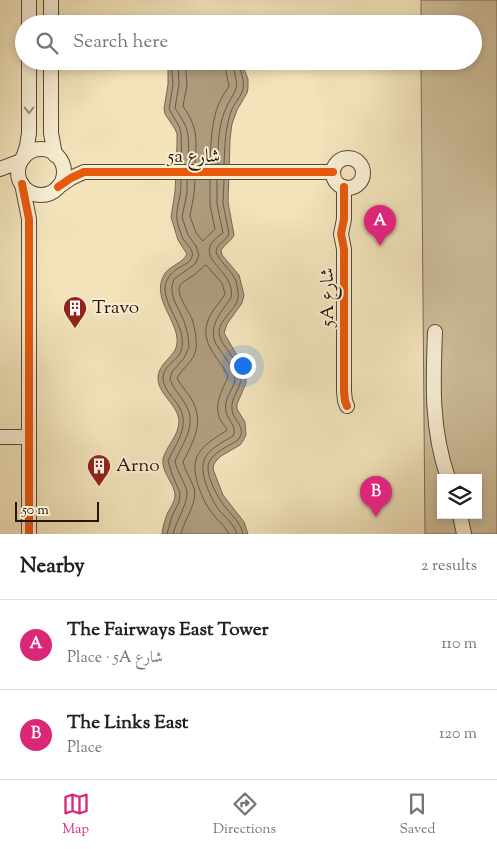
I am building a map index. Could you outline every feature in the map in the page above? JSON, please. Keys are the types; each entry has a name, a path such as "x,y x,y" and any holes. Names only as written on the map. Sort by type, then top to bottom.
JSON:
{"street":[{"path":"29,0 29,15"},
{"path":"51,15 52,0"},
{"path":"29,70 29,133 27,146 18,171 29,219 29,534"},
{"path":"29,219 39,204 56,189 63,176 62,163 57,156 50,133 51,70"},
{"path":"0,169 22,159 28,153 35,150 42,149 57,156"},
{"name":"5a شارع","path":"57,156 84,172 333,172"},
{"path":"345,158 356,160 362,168 362,178 355,186 344,187 336,182 333,172 337,163 345,158"},
{"name":"5a شارع","path":"56,189 71,178 84,172"},
{"path":"0,175 21,183 26,190 40,195 56,189"},
{"name":"5A شارع","path":"344,187 344,219 341,234 344,249 344,401 347,406"},
{"path":"435,332 434,409 442,460 447,474"},
{"path":"0,437 29,436"},
{"path":"461,519 464,534"}],"shaded area":[{"path":"421,0 497,0 497,534 425,534 421,70 482,70 482,15 421,15"}],"water":[{"path":"168,70 244,70 248,79 247,93 237,110 232,124 230,139 228,202 234,235 221,251 222,255 239,275 244,295 242,303 227,324 224,333 246,371 246,383 237,404 237,409 245,422 246,435 240,445 216,461 213,469 223,495 244,522 248,534 162,534 165,520 174,502 175,495 164,469 163,459 175,436 179,421 175,409 161,389 158,377 159,371 175,350 177,344 173,323 161,293 161,285 165,273 187,254 178,240 171,217 175,192 177,134 164,109"}],"cycle path":[{"path":"58,187 84,172 333,172"},
{"path":"22,184 29,219 29,534"},
{"path":"344,187 344,219 341,234 344,249 344,391 347,406"}],"place":[{"name":"The Fairways East Tower","path":"380,246"},
{"name":"Travo","path":"75,329"},
{"name":"Arno","path":"99,487"},
{"name":"The Links East","path":"376,517"}]}
